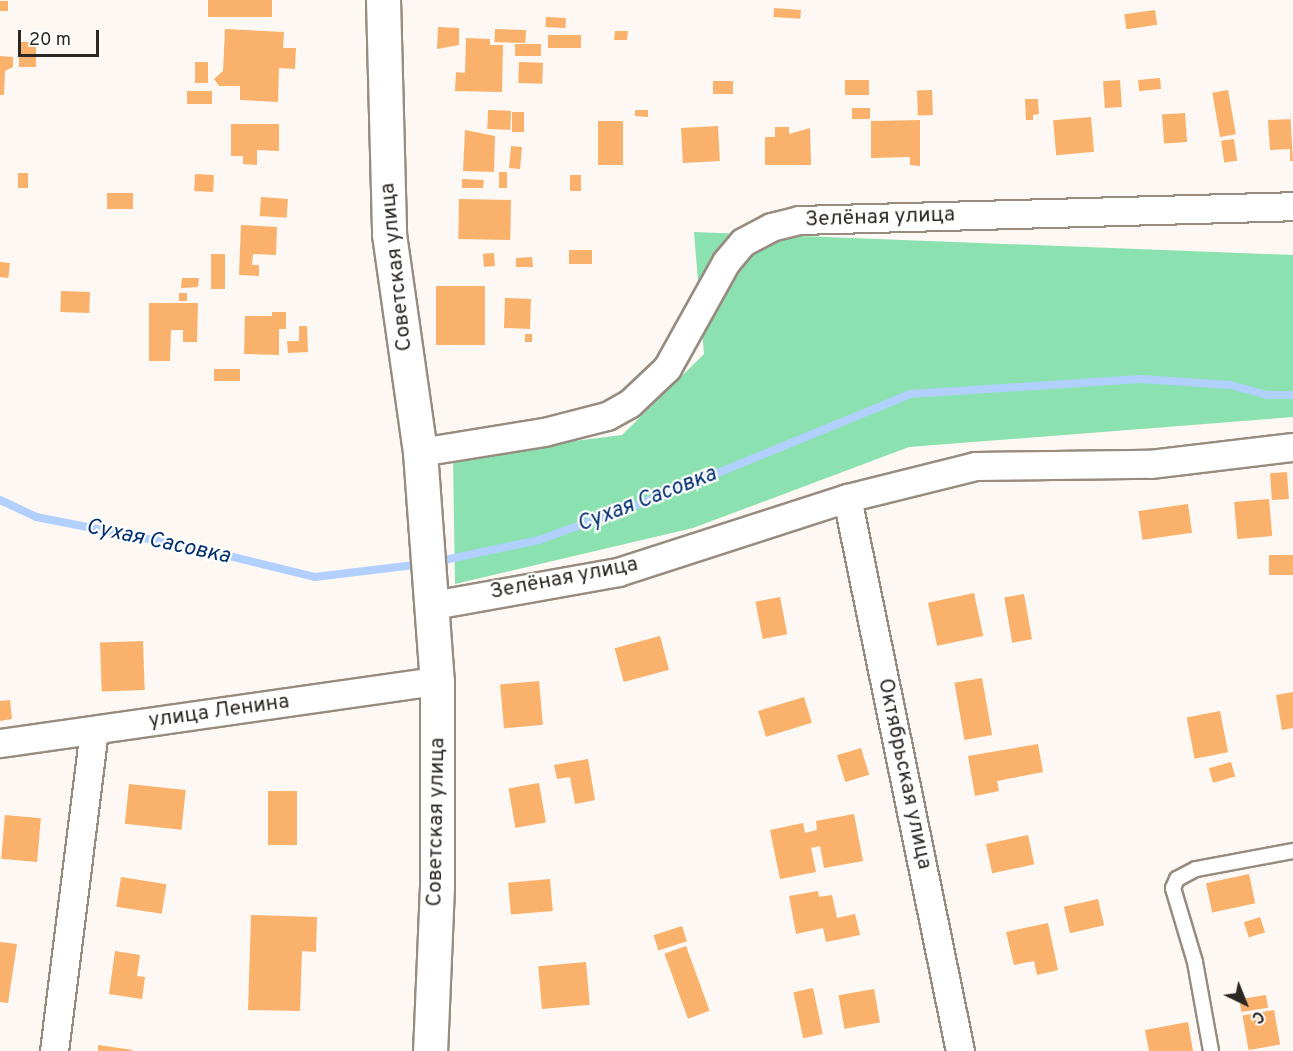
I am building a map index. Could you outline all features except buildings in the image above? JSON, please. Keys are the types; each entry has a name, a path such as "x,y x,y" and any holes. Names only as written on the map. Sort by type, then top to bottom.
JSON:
{"street":[{"name":"Советская улица","path":"383,0 389,234 420,452 438,681 437,886 430,1051"},
{"name":"Зелёная улица","path":"420,452 544,432 607,416 630,403 667,368 726,262 743,242 771,227 800,220 1293,206"},
{"name":"Зелёная улица","path":"432,599 618,572 847,498 975,466 1150,464 1293,447"},
{"name":"Октябрьская улица","path":"847,498 960,1051"},
{"name":"улица Ленина","path":"0,742 438,681"},
{"path":"54,1051 94,730"}],"lane":[{"path":"1211,1051 1195,962 1173,888 1177,879 1196,869 1293,851"}],"green space":[{"path":"694,232 1293,255 1293,417 909,447 693,528 455,584 453,456 622,435 704,354"}],"waterway":[{"name":"Сухая Сасовка","path":"435,562 539,540 669,493 910,394 1141,379 1230,385 1268,395 1293,395"},
{"name":"Сухая Сасовка","path":"0,500 36,517 201,549 315,577 422,564"}]}
